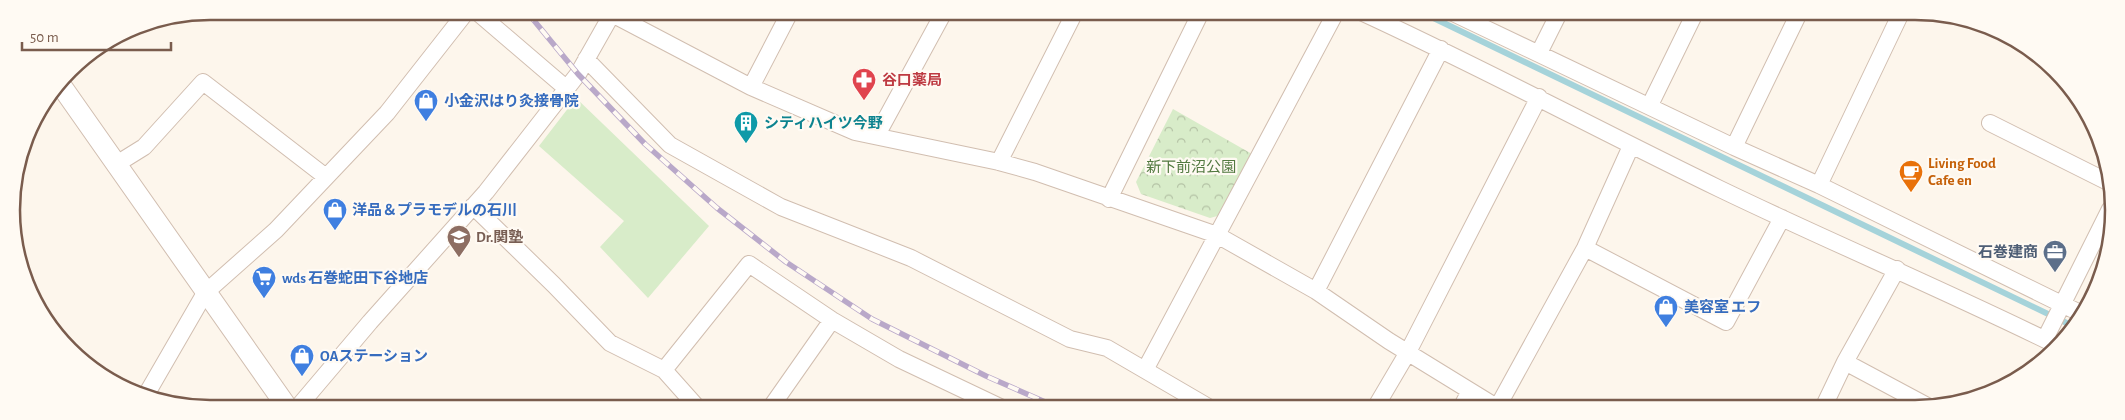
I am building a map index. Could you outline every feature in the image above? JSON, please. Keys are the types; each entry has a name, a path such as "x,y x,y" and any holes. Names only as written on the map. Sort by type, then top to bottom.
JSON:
{"street":[{"path":"149,390 205,293 276,230 387,113 461,20"},
{"path":"486,20 567,89"},
{"path":"296,400 370,322 473,206 567,89 586,59 606,20"},
{"path":"623,20 751,87 855,132 878,135 1035,172 1218,235 1316,291 1484,400"},
{"path":"751,87 786,20"},
{"path":"878,135 940,20"},
{"path":"999,162 1072,20"},
{"path":"1109,199 1197,20"},
{"path":"1145,370 1332,20"},
{"path":"1378,20 1539,97 1631,146 2051,342"},
{"path":"1469,20 1650,105 1734,147 1818,185 2060,309 2075,312"},
{"path":"1539,53 1555,20"},
{"path":"1650,105 1692,20"},
{"path":"1734,147 1796,20"},
{"path":"1818,185 1898,20"},
{"path":"1316,291 1441,49"},
{"path":"586,59 655,132 678,150 781,207 910,258 1070,338 1107,348 1196,400"},
{"path":"115,165 144,147 203,82 326,177"},
{"path":"63,89 205,293 284,400"},
{"path":"1380,400 1408,352 1539,97"},
{"path":"1990,123 2102,179"},
{"path":"1501,400 1585,248 1631,146"},
{"path":"473,206 610,343 664,370 690,400"},
{"path":"1585,248 1726,322 1782,218"},
{"path":"2053,340 2060,309 2103,235"},
{"path":"664,370 748,264 832,320 900,359 985,400"},
{"path":"1826,400 1897,269"},
{"path":"779,400 832,320"},
{"path":"1845,362 1916,400"},
{"path":"1465,400 1470,391"}],"green space":[{"path":"576,98 709,226 648,298 600,247 624,221 539,146"},
{"name":"新下前沼公園","path":"1173,109 1252,154 1221,215 1210,218 1141,194 1136,182"}],"waterway":[{"path":"1438,20 2068,323"}],"railway":[{"path":"534,20 578,74 645,144 717,208 786,262 872,319 986,376 1041,400"}],"place":[{"name":"谷口薬局","path":"864,101"},
{"name":"小金沢はり灸接骨院","path":"426,122"},
{"name":"シティハイツ今野","path":"746,144"},
{"name":"Living Food Cafe en","path":"1911,193"},
{"name":"洋品＆プラモデルの石川","path":"335,231"},
{"name":"Dr.関塾","path":"459,258"},
{"name":"石巻建商","path":"2055,273"},
{"name":"wds 石巻蛇田下谷地店","path":"264,299"},
{"name":"美容室 エフ","path":"1666,328"},
{"name":"OAステーション","path":"302,377"}]}
